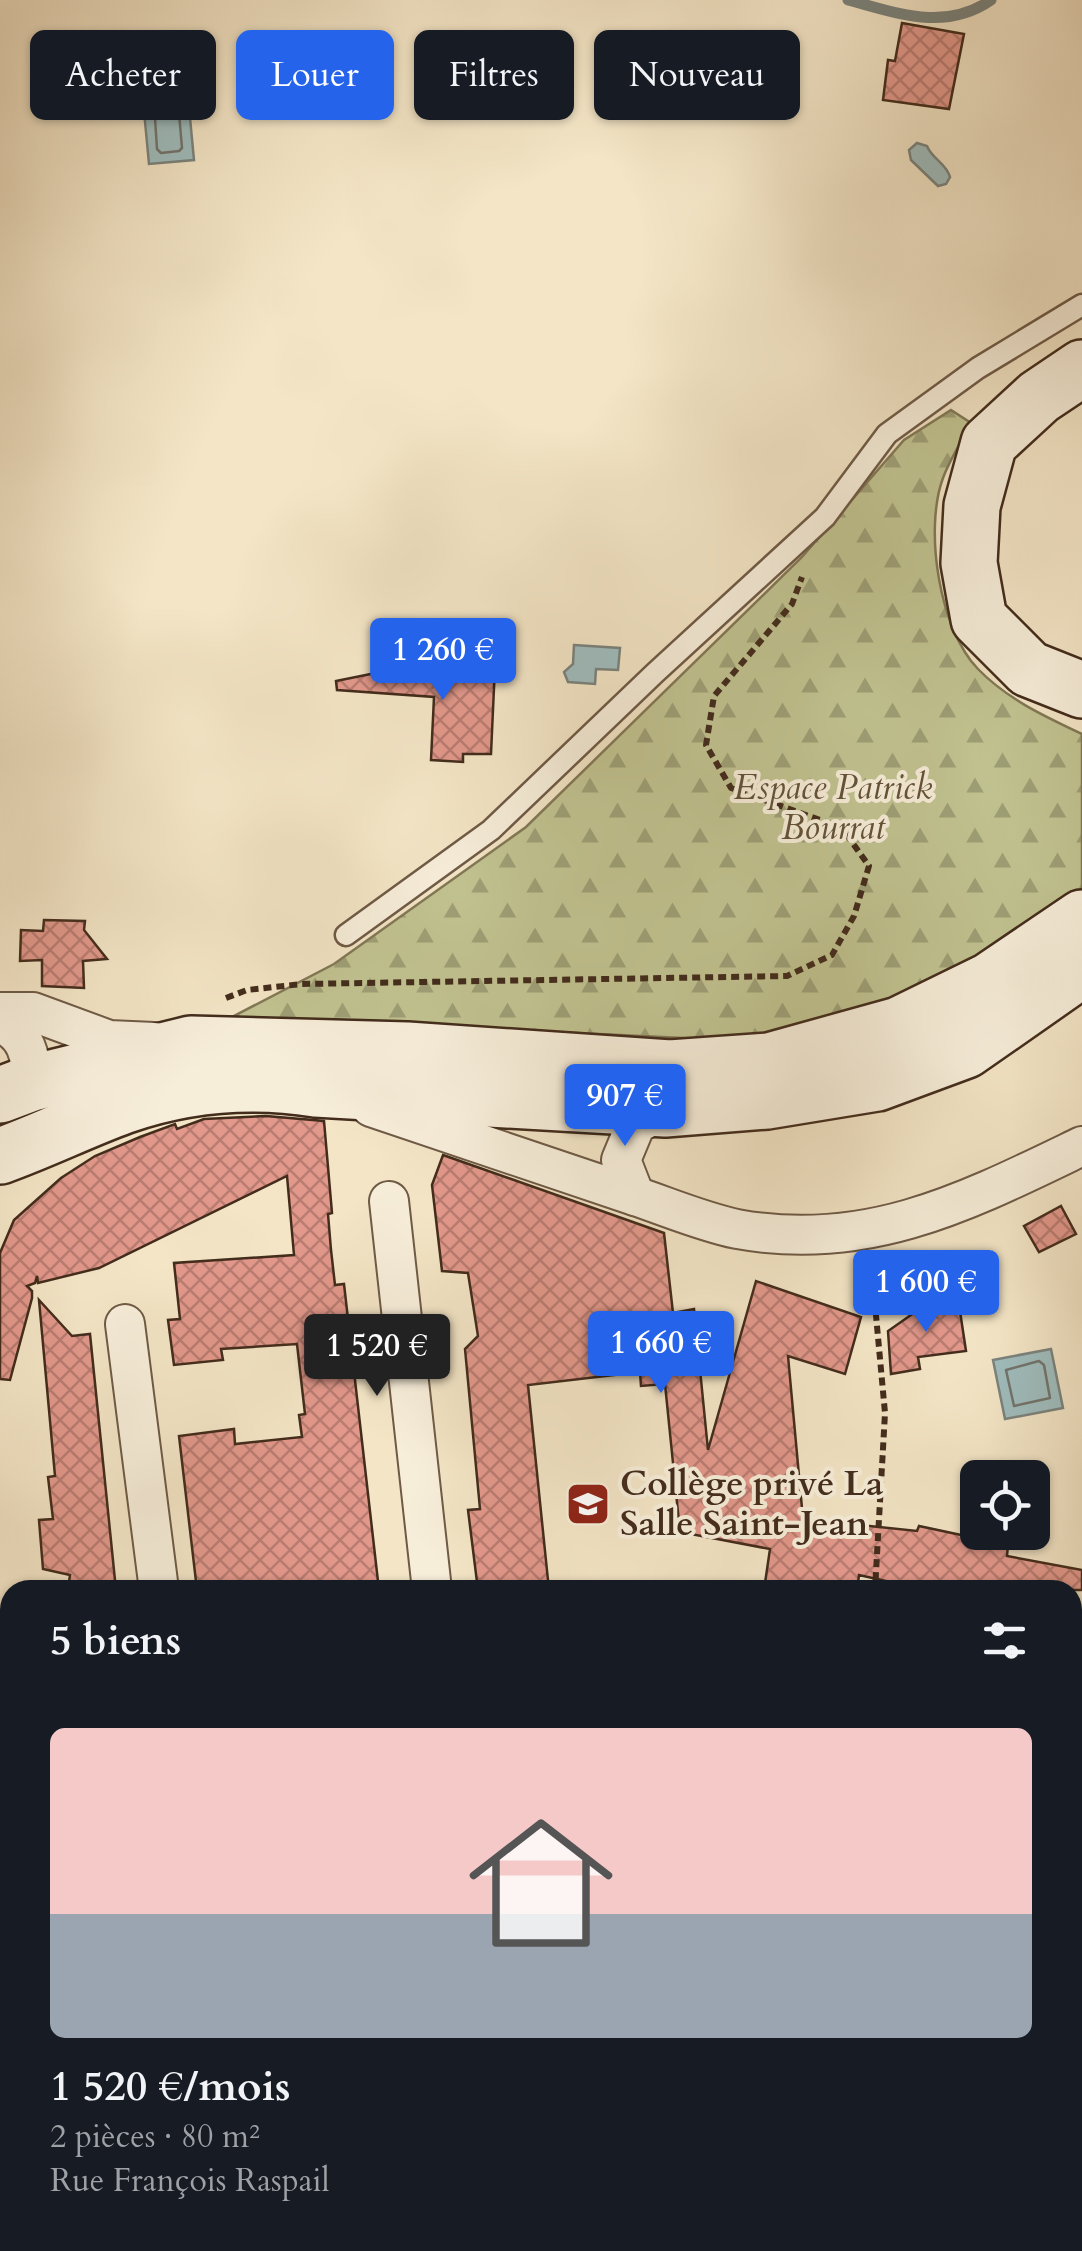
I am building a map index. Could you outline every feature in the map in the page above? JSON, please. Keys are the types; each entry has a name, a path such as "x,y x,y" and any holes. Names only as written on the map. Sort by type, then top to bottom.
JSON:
{"main road":[{"path":"1068,385 989,443 972,506 969,563 979,619 1029,669 1082,690"},
{"path":"13,1120 192,1031 670,1068 769,1061 899,1025 990,981 1082,918"},
{"path":"966,1050 1082,969"},
{"path":"13,1120 125,1105 206,1086 293,1085 665,1109 767,1101 876,1083 1082,1013"}],"street":[{"path":"0,1012 33,1012 110,1040 192,1031"},
{"path":"0,1023 14,1029 31,1054 0,1187"},
{"path":"293,1085 736,1229 820,1237 866,1230 962,1204 1082,1146"},
{"path":"635,1196 621,1160 636,1124 665,1109"},
{"path":"389,1201 431,1580"},
{"path":"125,1324 157,1580"}],"lane":[{"path":"346,935 491,830 825,517 886,434 978,368 1082,305"}],"path":[{"path":"192,1031 247,990 302,984 787,976 832,955 854,916 869,866 842,828 731,788 706,746 714,696 792,604 825,517"},
{"path":"866,1230 886,1413 875,1580"}],"green space":[{"name":"Espace Patrick Bourrat","path":"951,410 971,423 946,471 937,499 935,550 945,604 965,651 989,680 1027,706 1082,734 1082,888 1003,946 915,990 822,1021 726,1040 232,1017 334,964 526,827 802,557 904,440"}],"water":[{"path":"145,120 190,120 194,160 149,164"},
{"path":"917,143 927,146 945,168 950,177 946,184 938,186 911,160 909,150"},
{"path":"574,645 620,648 618,670 596,669 595,684 568,682 564,672 573,664"},
{"path":"1051,1349 1063,1408 1005,1419 993,1360"}],"building":[{"path":"902,23 964,34 949,109 883,100 888,60 895,61"},
{"path":"425,663 495,666 491,754 463,754 463,762 431,760 434,697 337,690 336,681"},
{"path":"44,920 85,921 84,930 107,959 83,961 84,988 42,986 42,960 20,961 21,930 43,931"},
{"path":"266,1116 324,1121 335,1285 344,1284 378,1580 196,1580 179,1436 234,1429 235,1444 302,1437 299,1415 305,1414 297,1344 221,1349 223,1360 174,1365 168,1320 180,1319 174,1263 294,1255 287,1176 99,1268 38,1283 37,1276 35,1283 27,1286 32,1298 10,1380 0,1379 0,1253 14,1220 61,1178 95,1156 175,1124 177,1129 204,1119"},
{"path":"443,1155 664,1233 673,1313 694,1309 708,1450 756,1281 861,1317 845,1374 788,1356 803,1519 917,1531 919,1526 960,1535 960,1550 1008,1550 1007,1556 1082,1570 1082,1580 881,1580 859,1575 858,1580 765,1580 770,1549 680,1532 665,1384 641,1386 640,1372 528,1385 548,1580 477,1580 468,1510 480,1509 465,1349 478,1336 468,1273 442,1271 432,1185"},
{"path":"1061,1206 1076,1234 1039,1252 1024,1226"},
{"path":"958,1298 966,1351 918,1357 920,1369 891,1374 888,1331 931,1301"},
{"path":"39,1300 72,1336 90,1334 115,1580 69,1580 70,1575 43,1569 39,1520 53,1519 48,1477 55,1476"}],"waterway":[{"path":"848,0 921,17 956,15 991,0"}],"place":[{"name":"Collège privé La Salle Saint-Jean","path":"588,1504"}]}
